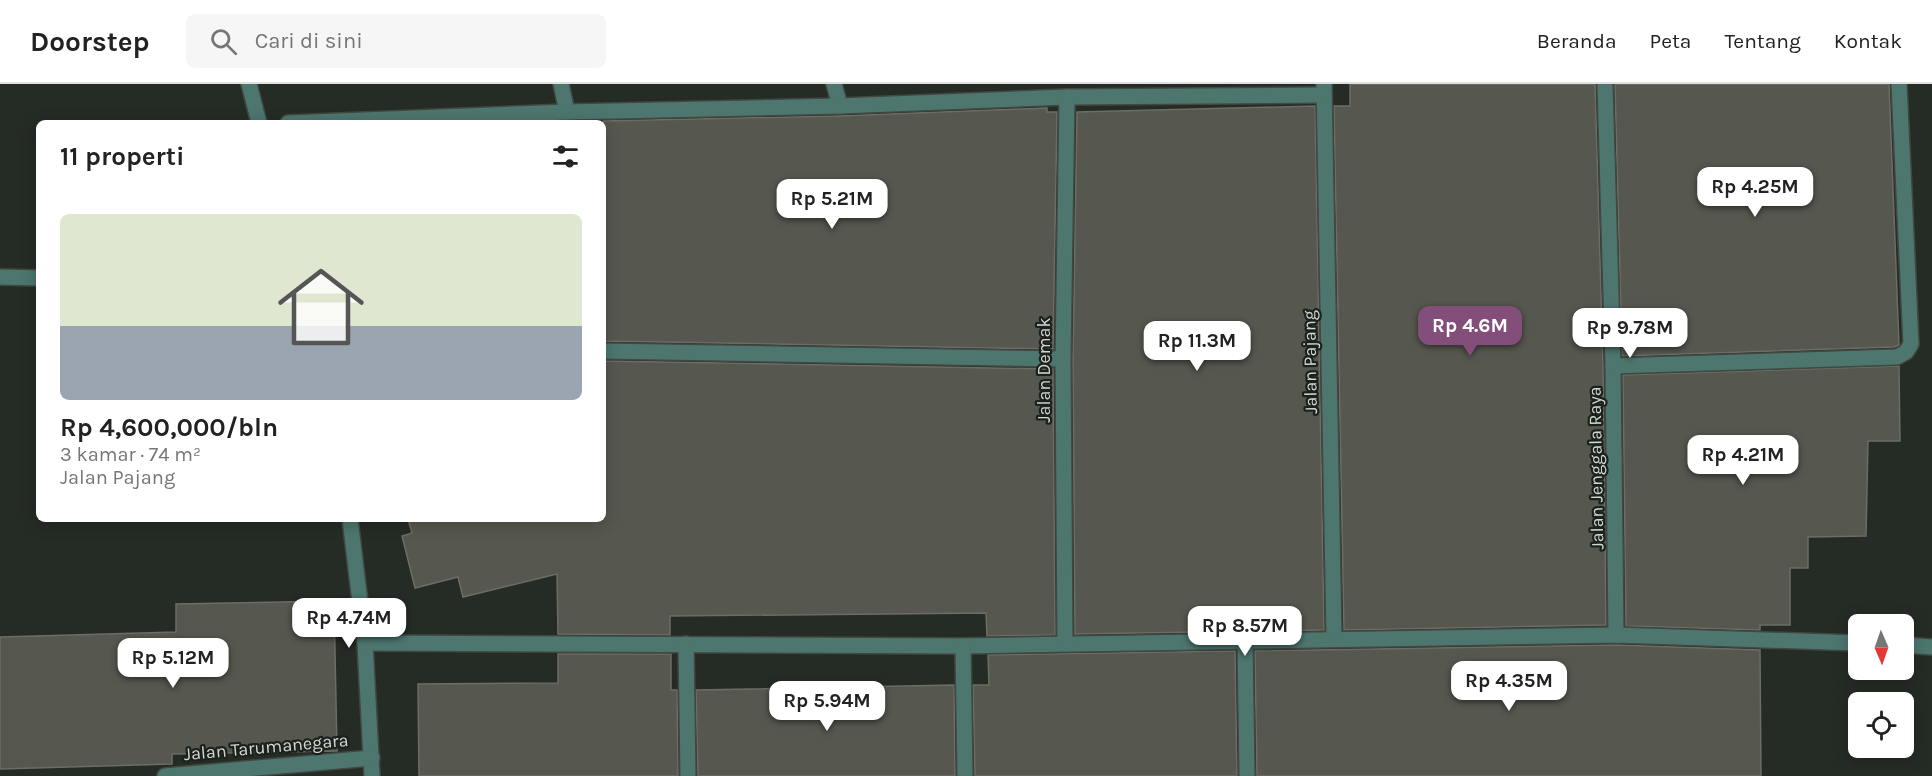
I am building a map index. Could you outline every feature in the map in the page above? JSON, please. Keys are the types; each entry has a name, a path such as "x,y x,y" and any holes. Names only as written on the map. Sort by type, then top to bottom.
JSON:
{"street":[{"path":"249,84 258,120"},
{"path":"561,84 567,112"},
{"path":"834,84 840,106"},
{"name":"Jalan Jenggala Raya","path":"1605,84 1613,366 1616,635"},
{"path":"1613,366 1897,357 1906,352 1911,344 1899,84"},
{"path":"364,120 1324,90"},
{"name":"Jalan Pajang","path":"1324,90 1334,639"},
{"name":"Jalan Demak","path":"1065,644 1063,359 1067,97"},
{"path":"0,276 36,278"},
{"path":"606,351 1063,359"},
{"path":"350,522 365,643 372,776"},
{"path":"365,643 963,646 1616,635 1848,642"},
{"path":"1245,640 1247,776"},
{"path":"686,644 688,776"},
{"path":"963,646 965,776"},
{"path":"1914,646 1931,647"},
{"name":"Jalan Tarumanegara","path":"165,776 372,758"}],"building":[{"path":"1350,84 1595,84 1603,366 1606,625 1344,630 1334,106 1350,106"},
{"path":"1615,84 1889,84 1899,345 1894,347 1622,356"},
{"path":"1315,106 1324,630 1075,634 1073,359 1077,112"},
{"path":"1047,108 1047,112 1057,112 1053,349 606,341 606,121 840,116"},
{"path":"606,361 1053,369 1055,635 987,636 986,613 670,616 670,635 558,634 557,574 463,597 458,577 415,588 402,536 412,533 409,522 606,522"},
{"path":"1899,366 1900,441 1868,441 1866,536 1808,537 1808,568 1790,568 1790,625 1760,625 1760,630 1626,626 1623,375"},
{"path":"334,601 337,751 172,754 172,764 0,769 0,637 176,632 176,604"},
{"path":"1616,645 1760,650 1761,776 1257,776 1255,651"},
{"path":"1235,651 1237,776 975,776 973,685 989,685 988,655"},
{"path":"558,654 671,654 671,690 677,690 678,776 419,776 418,684 558,683"},
{"path":"954,685 955,776 698,776 696,690"}]}
